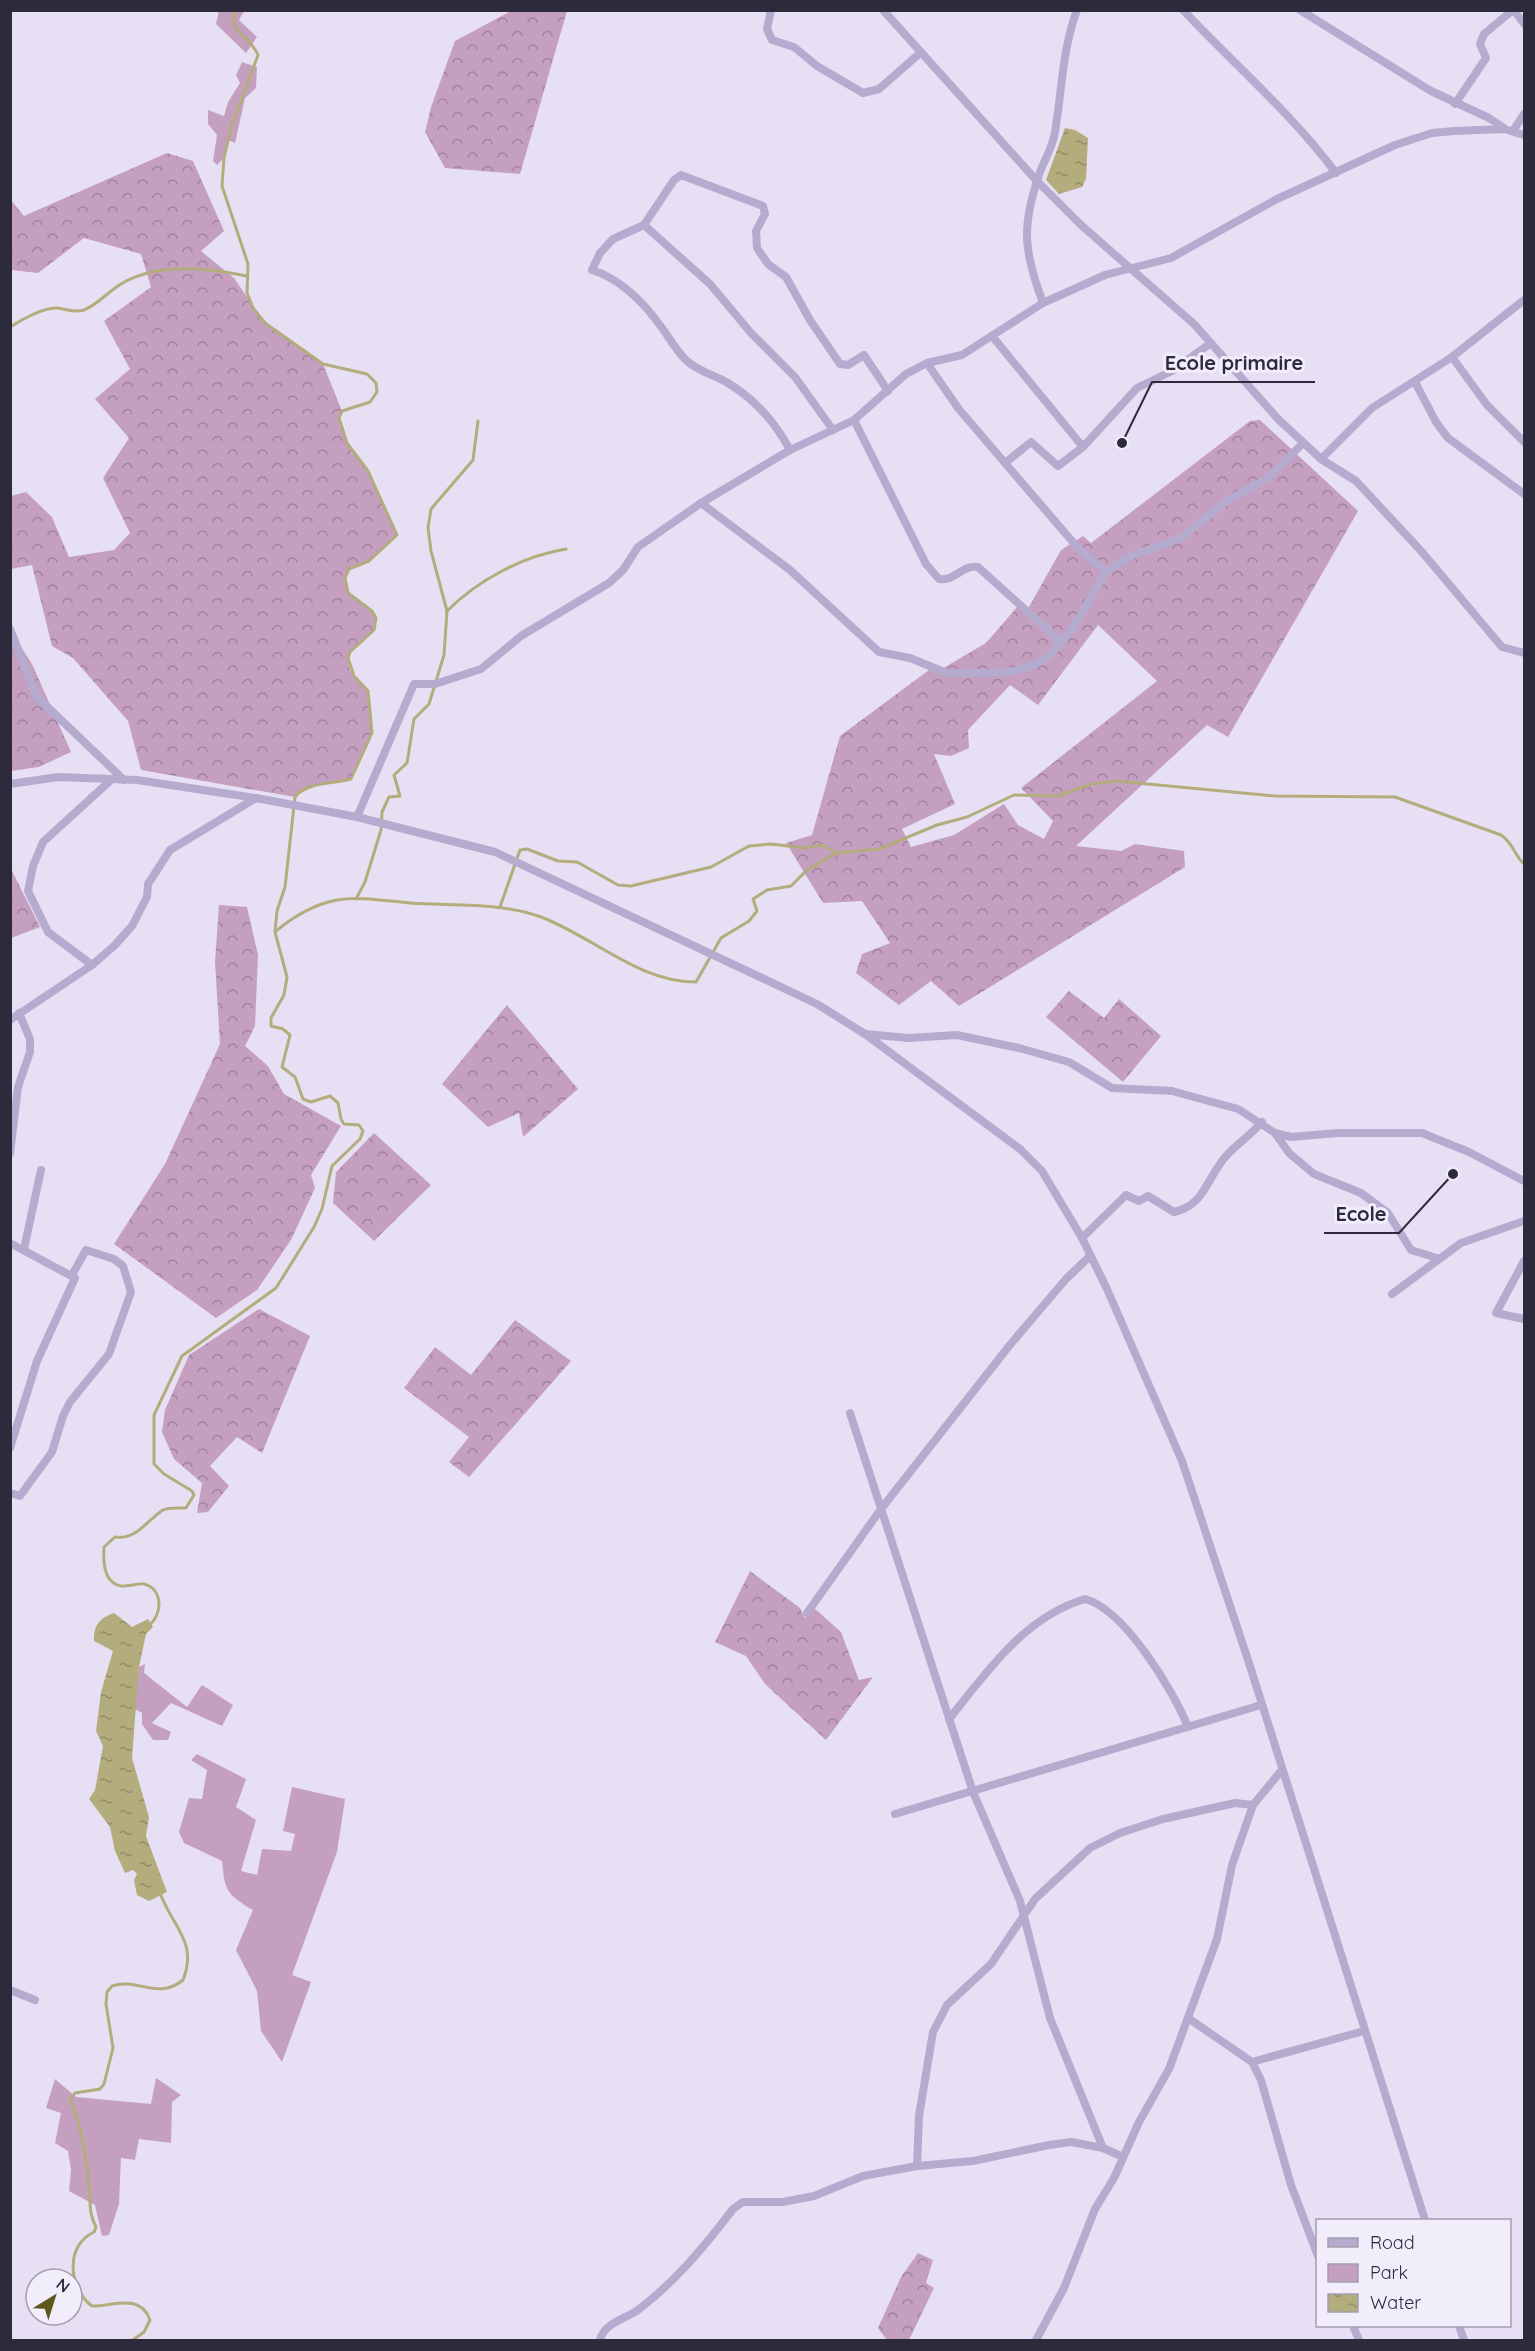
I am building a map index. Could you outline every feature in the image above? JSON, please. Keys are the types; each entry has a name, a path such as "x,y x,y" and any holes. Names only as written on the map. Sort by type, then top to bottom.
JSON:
{"street":[{"path":"771,10 766,29 772,40 794,47 817,66 863,93 879,89 920,53"},
{"path":"883,10 1037,181 1130,270 1194,324 1278,419 1303,443 1321,459 1356,481 1422,552 1502,647 1524,653"},
{"path":"1043,303 1027,250 1026,225 1037,181 1053,143 1066,50 1077,10"},
{"path":"1183,10 1274,99 1336,172"},
{"path":"1300,10 1455,104 1524,135"},
{"path":"1455,104 1486,58 1480,45 1484,34 1513,10 1524,24"},
{"path":"357,818 414,684 435,684 481,669 521,636 609,583 623,570 638,547 701,503 790,450 854,420 906,374 927,363 962,355 1043,303 1105,275 1130,270 1189,249 1276,199 1395,145 1432,133 1509,130 1524,114"},
{"path":"790,450 780,431 758,405 728,382 694,367 633,296 609,275 592,270 600,253 613,239 644,225 674,180 681,175 758,202 765,209 755,237 762,257 786,277 810,320 840,364 848,365 864,355 888,391"},
{"path":"644,225 710,284 751,333 795,377 832,430"},
{"path":"1321,459 1372,408 1452,357 1524,300"},
{"path":"992,336 1083,447"},
{"path":"1005,463 1031,441 1056,466 1083,447 1137,388 1172,371 1211,343"},
{"path":"1452,357 1487,405 1524,442"},
{"path":"927,363 958,408 1005,463 1078,548 1106,572"},
{"path":"1415,382 1436,422 1448,438 1524,494"},
{"path":"854,420 926,564 939,579 946,580 968,567 978,567 1061,642"},
{"path":"701,503 790,570 879,652 910,658 947,673 1014,671 1034,665 1048,657 1071,631 1106,572 1131,556 1181,538 1225,502 1268,478 1303,443"},
{"path":"10,630 37,697 124,780"},
{"path":"10,784 58,777 124,780 256,798 357,818 495,852 817,1004 865,1034 1020,1149 1042,1171 1082,1238 1107,1289 1182,1461 1425,2219"},
{"path":"92,965 48,932 28,891 33,866 43,842 111,780"},
{"path":"10,1020 92,965 132,926 147,897 148,884 170,850 256,798"},
{"path":"10,1153 18,1087 30,1052 30,1039 19,1013"},
{"path":"865,1034 909,1038 957,1035 1019,1048 1069,1062 1112,1088 1172,1091 1238,1109 1262,1122 1275,1133 1289,1153 1314,1174 1362,1193 1388,1213 1411,1250 1437,1258"},
{"path":"1082,1238 1126,1195 1139,1201 1146,1196 1152,1197 1174,1212 1185,1210 1201,1198 1212,1175 1227,1154 1249,1138 1262,1122"},
{"path":"1275,1133 1303,1138 1337,1133 1422,1133 1460,1148 1524,1181"},
{"path":"24,1249 41,1170"},
{"path":"1392,1294 1437,1258 1461,1243 1524,1221"},
{"path":"10,1243 72,1275"},
{"path":"10,1448 37,1361 74,1282 72,1275 82,1253 87,1250 114,1259 123,1266 131,1292 109,1354 70,1402 63,1416 52,1452 20,1496 10,1493"},
{"path":"807,1613 881,1509 1009,1346 1066,1279 1089,1256"},
{"path":"1524,1261 1496,1313 1524,1319"},
{"path":"850,1413 973,1792 1024,1913 1050,2018 1103,2148"},
{"path":"949,1719 991,1667 1019,1638 1056,1609 1085,1599 1102,1606 1157,1668 1178,1704 1188,1727"},
{"path":"895,1814 1261,1705"},
{"path":"1036,2340 1064,2288 1095,2209 1169,2069 1217,1939 1232,1865 1253,1805 1281,1771"},
{"path":"917,2166 919,2116 933,2031 946,2005 992,1964 1035,1899 1090,1848 1120,1833 1163,1819 1234,1803 1253,1805"},
{"path":"10,1990 35,2000"},
{"path":"1188,2018 1252,2062 1261,2080 1291,2185 1316,2253"},
{"path":"1252,2062 1364,2031"},
{"path":"600,2340 602,2333 609,2326 630,2315 663,2291 733,2209 742,2202 797,2200 863,2176 917,2166 973,2161 1071,2142 1103,2148 1123,2157"}],"green space":[{"path":"219,11 244,11 239,20 257,37 246,53 216,24"},
{"path":"511,11 567,11 520,174 445,168 425,132 431,107 455,41"},
{"path":"242,62 257,67 256,88 245,98 235,143 228,140 224,158 217,165 213,161 217,135 208,124 208,110 224,116 228,102 240,83 236,75"},
{"path":"167,153 193,161 224,231 201,251 234,278 265,323 323,364 342,411 339,418 347,443 368,471 397,535 369,561 349,569 345,578 348,593 372,611 376,618 371,633 349,656 352,674 368,691 372,733 351,779 313,786 295,797 141,770 128,721 73,658 52,646 32,565 11,569 11,496 26,492 52,517 69,557 114,550 130,533 103,478 129,438 95,399 130,369 104,321 151,287 141,254 84,238 38,273 11,270 11,200 24,216"},
{"path":"1260,420 1358,511 1228,737 1207,725 1076,846 1121,851 1135,844 1184,851 1185,867 959,1006 931,981 899,1005 856,973 862,954 890,943 862,901 823,903 786,843 812,835 840,736 933,667 940,670 986,643 1018,606 1029,607 1061,550 1083,536 1091,543 1250,421","holes":["1098,625 1157,681 1021,788 1053,821 1044,839 1018,825 1004,804 954,835 911,847 902,829 955,804 934,754 951,756 969,748 968,730 1010,685 1038,705"]},
{"path":"10,625 32,664 71,752 39,767 11,771"},
{"path":"11,869 40,927 10,938"},
{"path":"219,905 247,907 258,955 255,1026 245,1046 268,1066 284,1094 341,1126 311,1175 315,1188 291,1240 257,1290 216,1318 114,1244 165,1164 220,1044 215,962"},
{"path":"1069,991 1104,1018 1119,999 1161,1036 1123,1082 1046,1017"},
{"path":"507,1005 578,1089 523,1137 519,1113 488,1127 442,1084"},
{"path":"374,1133 431,1185 374,1241 333,1203 336,1172"},
{"path":"259,1309 310,1336 262,1453 237,1437 210,1466 229,1486 208,1512 197,1513 202,1483 174,1459 162,1432 165,1410 189,1355"},
{"path":"515,1320 571,1361 469,1477 449,1462 469,1437 404,1388 435,1347 471,1375"},
{"path":"750,1571 800,1608 805,1618 814,1608 841,1632 859,1680 873,1677 826,1740 765,1684 746,1656 715,1642"},
{"path":"145,1664 144,1673 187,1707 202,1685 233,1705 222,1726 171,1703 152,1723 171,1732 168,1740 153,1740 142,1724 142,1713 135,1709 139,1667"},
{"path":"197,1754 246,1779 236,1807 256,1820 241,1871 257,1875 262,1849 291,1851 295,1834 283,1831 292,1787 345,1799 337,1852 292,1975 311,1982 282,2062 261,2031 257,1991 236,1950 253,1910 228,1891 222,1861 184,1843 179,1832 189,1798 202,1799 207,1770 191,1760"},
{"path":"156,2078 181,2095 172,2102 171,2143 139,2139 135,2160 121,2158 119,2204 109,2235 102,2236 95,2205 69,2191 71,2170 68,2151 55,2143 61,2113 46,2108 55,2079 76,2097 151,2104"},
{"path":"918,2253 933,2260 926,2283 934,2288 909,2340 887,2340 878,2328 901,2277"}],"water":[{"path":"1065,128 1075,130 1088,138 1086,179 1082,187 1059,194 1046,180"},
{"path":"114,1613 132,1627 148,1619 153,1627 146,1634 139,1667 132,1758 149,1817 146,1836 167,1892 149,1901 137,1895 134,1880 137,1874 133,1870 125,1873 115,1851 110,1827 89,1799 95,1790 103,1746 96,1731 101,1692 113,1651 94,1641 94,1635 98,1623"}],"waterway":[{"path":"149,1625 157,1616 159,1603 155,1591 144,1584 121,1586 111,1581 105,1571 104,1547 115,1537 135,1533 163,1510 186,1508 194,1495 192,1491 164,1474 154,1464 154,1415 182,1356 276,1288 314,1227 322,1209 332,1166 360,1139 363,1131 359,1125 344,1124 338,1103 330,1096 311,1102 303,1099 295,1077 282,1067 290,1035 283,1029 271,1026 271,1018 284,995 287,977 275,932 277,911 285,887 295,797 313,786 351,779 372,733 368,691 354,676 348,658 350,652 374,630 376,618 372,611 348,593 345,578 349,569 369,561 397,535 368,471 347,443 339,418 342,411 370,402 377,392 376,383 367,374 323,364 265,323 253,308 247,293 248,264 222,186 224,158 231,128 258,55 234,24 236,10"},
{"path":"10,327 52,308 84,310 121,284 150,272 199,269 247,276"},
{"path":"447,611 431,551 428,528 431,509 473,460 478,421"},
{"path":"356,899 365,882 381,830 382,812 389,797 400,796 394,775 407,763 414,719 429,704 444,655 447,611 473,589 502,571 534,557 566,549"},
{"path":"276,931 313,908 346,899 510,909 541,917 635,967 655,975 696,982 721,938 749,921 757,911 753,899 767,890 791,886 807,870 837,853 879,849 937,825 967,817 1014,795 1057,796 1092,784 1116,781 1275,796 1395,797 1501,835 1509,842 1524,864"},
{"path":"500,907 520,850 527,849 558,861 577,862 618,885 631,886 711,867 749,846 771,844 805,848 822,845 837,853"},
{"path":"133,2340 144,2332 150,2320 146,2312 140,2306 126,2303 92,2306 84,2299 75,2279 74,2257 78,2247 94,2232 96,2227 91,2212 83,2142 70,2100 75,2093 100,2089 104,2084 113,2048 106,2004 107,1992 112,1986 130,1984 164,1989 183,1980 187,1967 186,1945 160,1893"}],"place":[{"name":"Ecole primaire","path":"1122,443"},
{"name":"Ecole","path":"1453,1174"}]}
